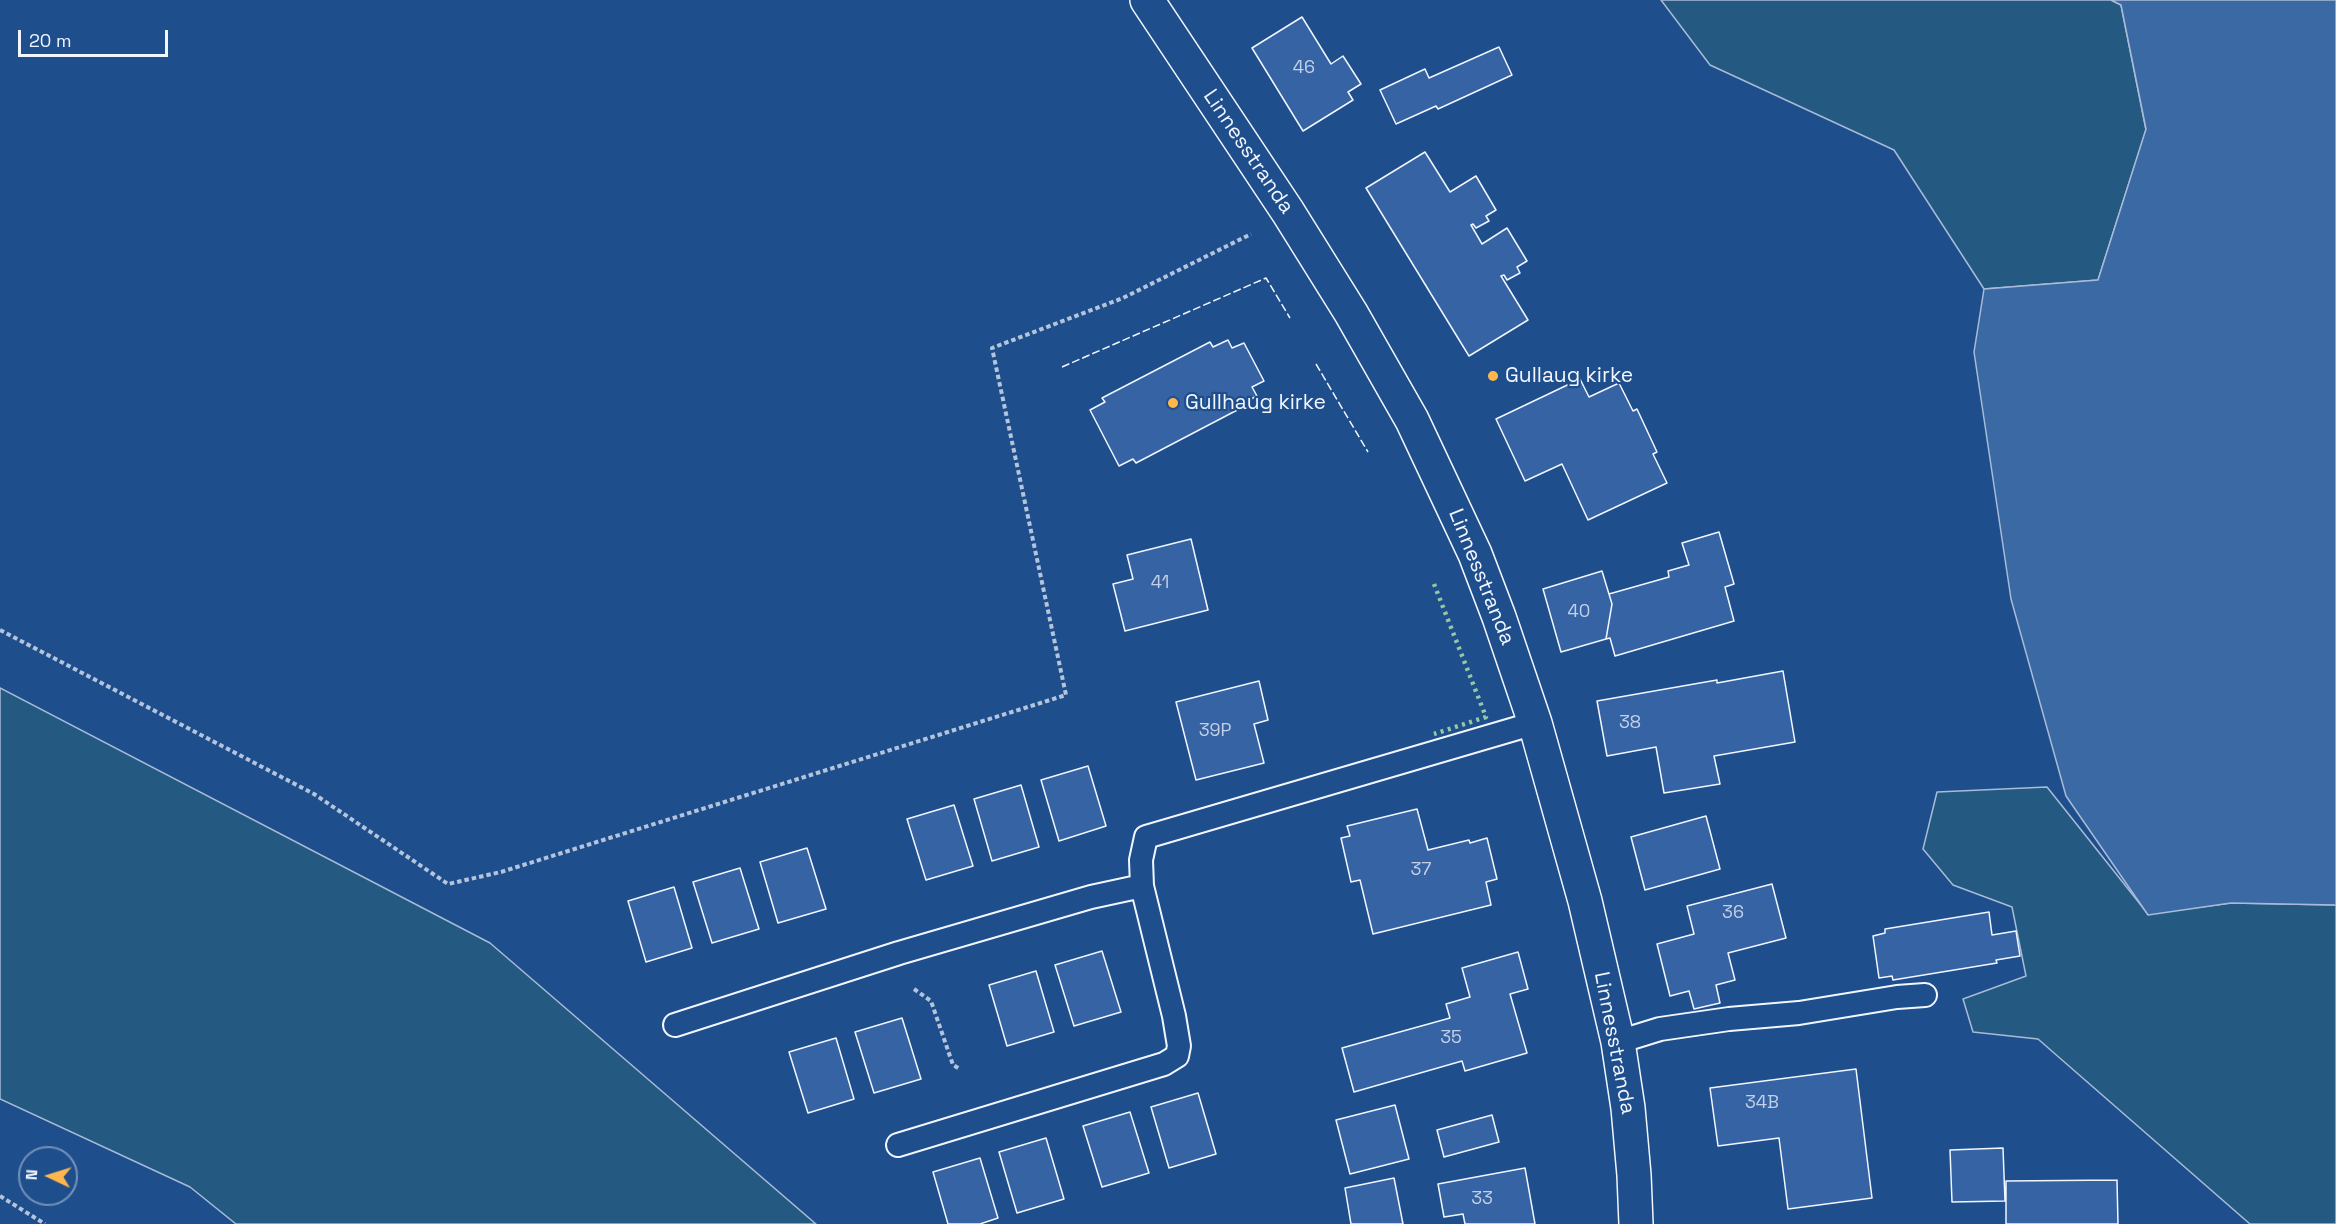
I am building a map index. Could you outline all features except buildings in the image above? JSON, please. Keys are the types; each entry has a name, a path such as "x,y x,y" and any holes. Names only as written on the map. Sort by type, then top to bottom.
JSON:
{"street":[{"name":"Linnesstranda","path":"1147,0 1288,212 1350,313 1417,430 1475,554 1499,617 1534,723 1585,901 1618,1042 1635,1174 1636,1224"}],"lane":[{"path":"898,1145 1153,1067 1177,1056 1179,1046 1174,1016 1142,886 1141,860 1146,837 1534,723"},
{"path":"675,1025 900,953 1091,897 1142,886"},
{"path":"1618,1042 1660,1029 1729,1019 1799,1013 1896,997 1925,995"}],"path":[{"path":"0,630 314,794 448,884 501,873 1066,695 992,348 1123,298 1263,228 1288,212"},
{"path":"900,953 910,987 931,1001 953,1065 960,1070"},
{"path":"0,1196 45,1224"}],"shaded area":[{"path":"1661,0 2111,0 2121,5 2146,130 2098,280 1984,289 1894,150 1710,65"},
{"path":"2111,0 2336,0 2336,905 2231,903 2148,915 2066,796 2011,599 1974,352 1984,289 2098,280 2146,129 2121,5"},
{"path":"0,688 490,943 816,1224 236,1224 190,1187 0,1099"},
{"path":"2047,787 2148,914 2231,903 2336,905 2336,1224 2250,1224 2038,1039 1973,1032 1963,999 2026,976 2012,907 1953,885 1923,849 1937,792"}],"hedge":[{"path":"1434,584 1486,717 1434,734"}],"fence":[{"path":"1062,367 1266,278 1290,318"},
{"path":"1316,364 1368,452"}],"place":[{"name":"Gullaug kirke","path":"1493,376"},
{"name":"Gullhaug kirke","path":"1173,403"}]}
